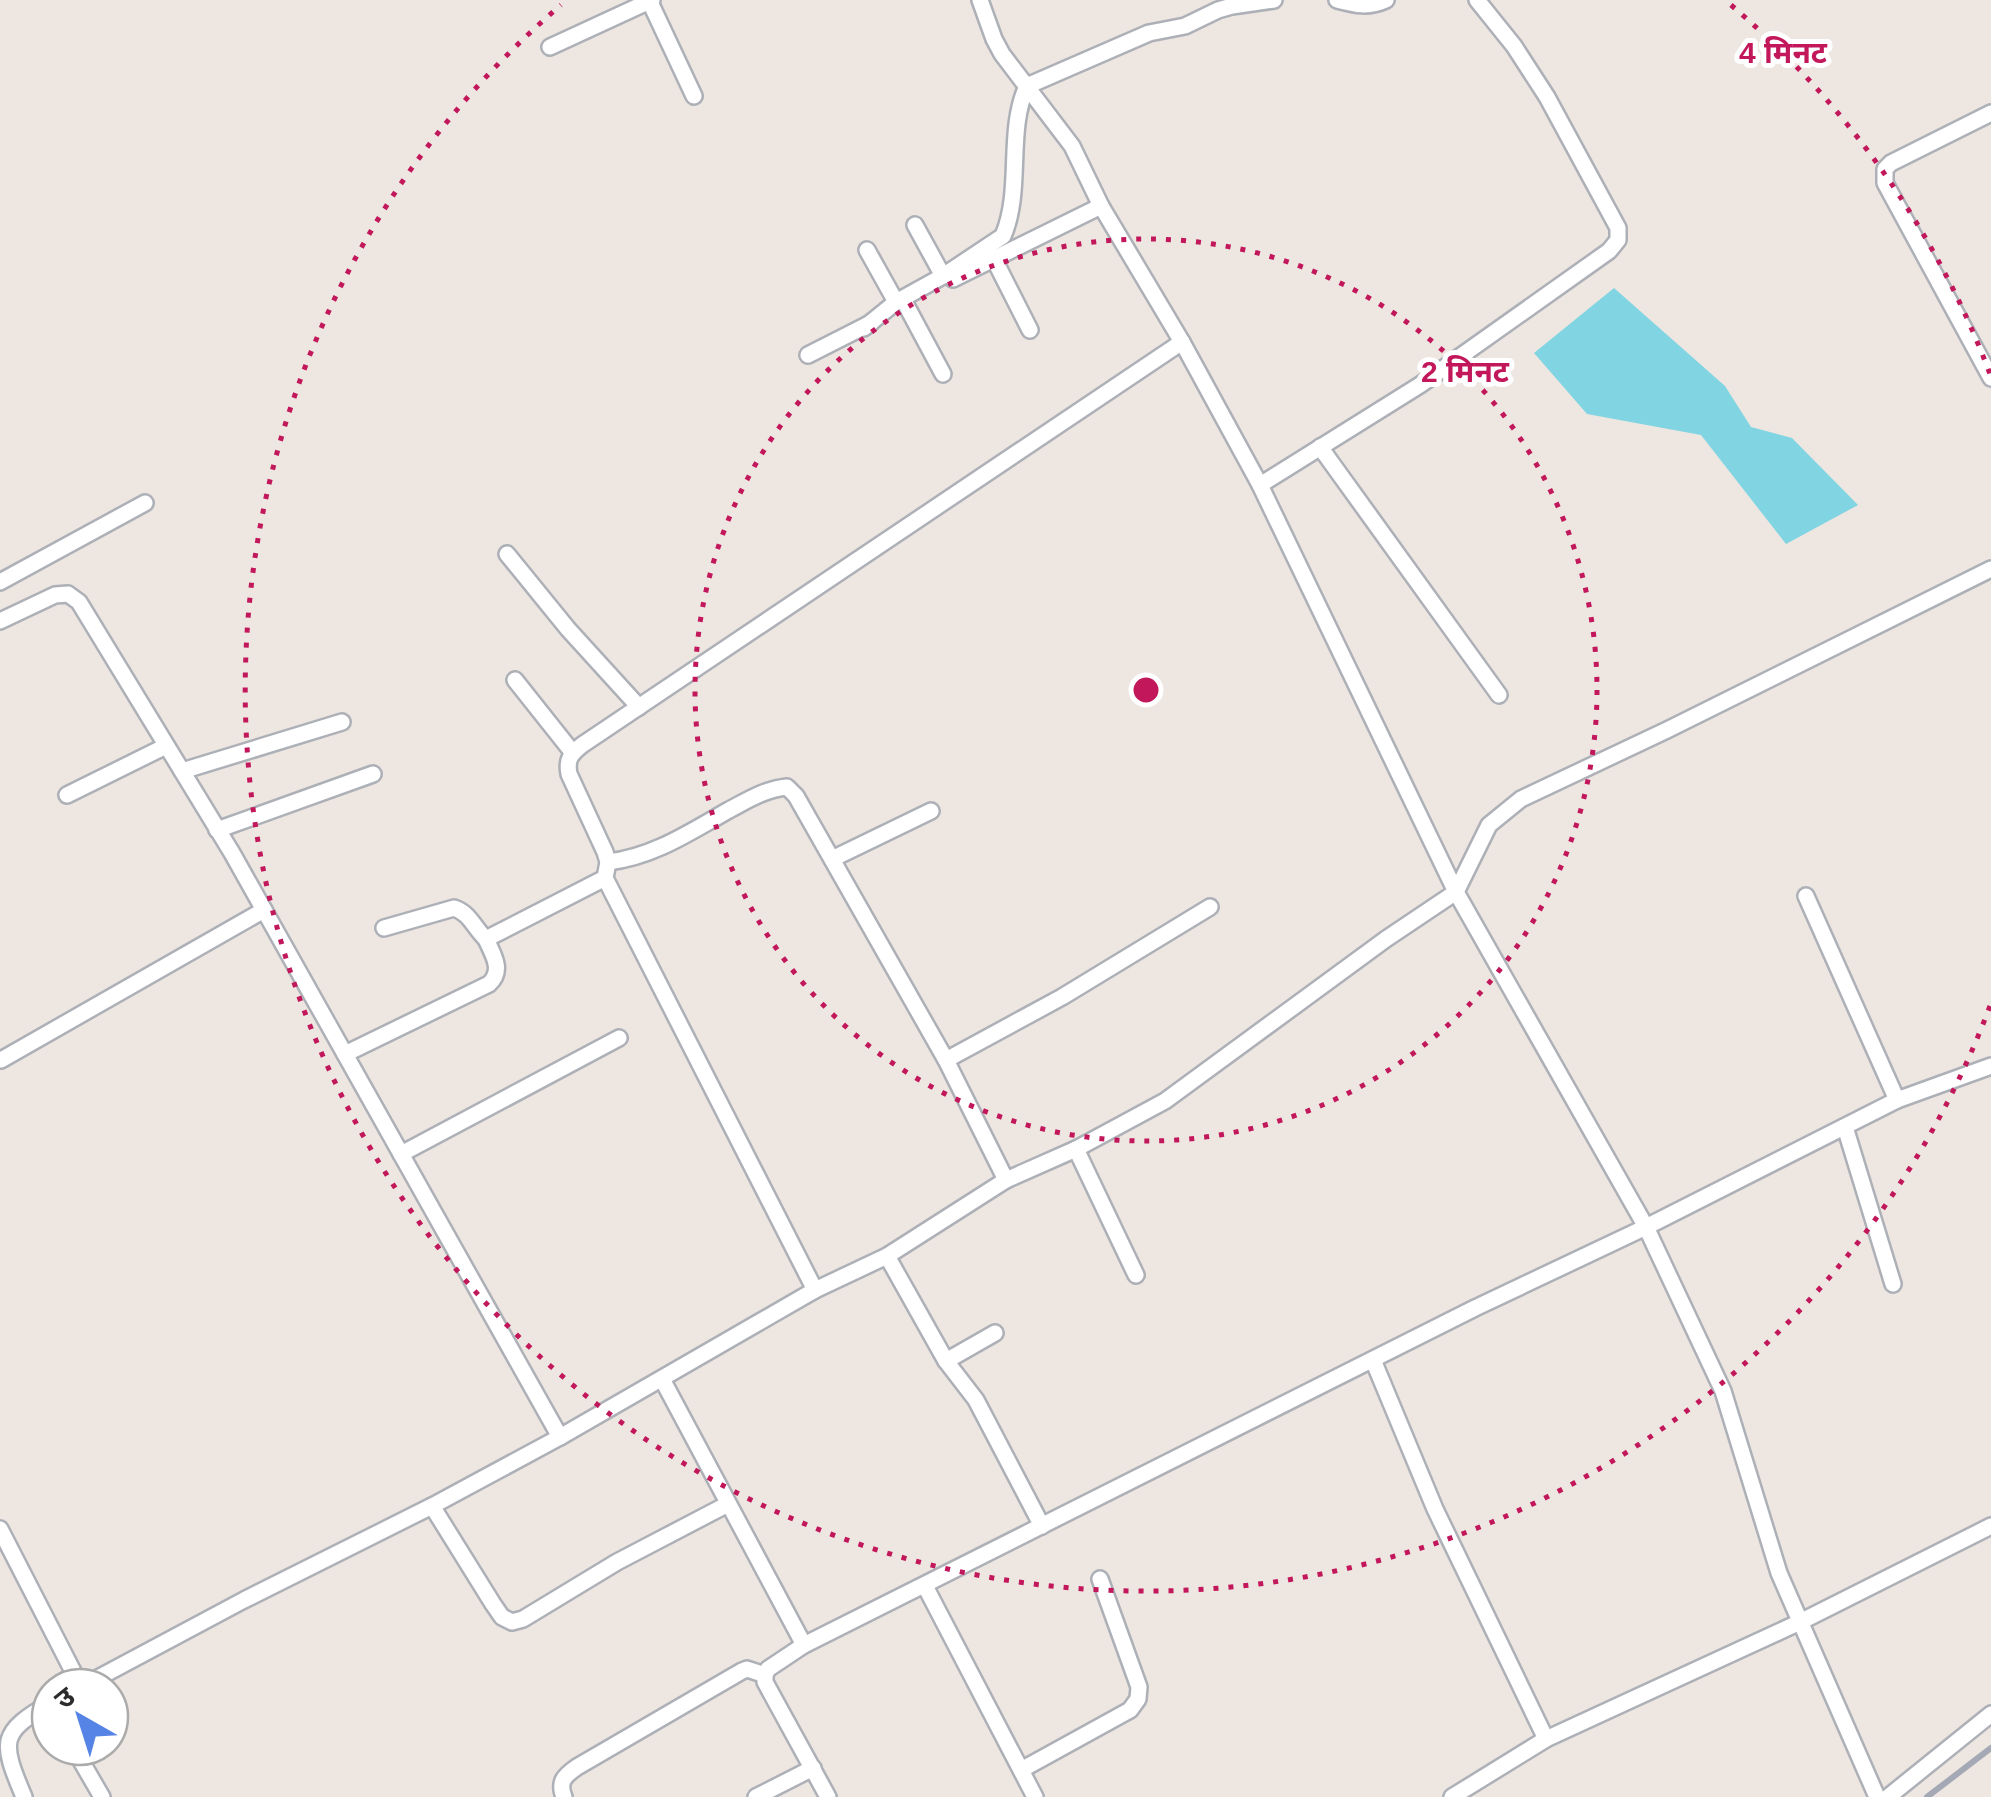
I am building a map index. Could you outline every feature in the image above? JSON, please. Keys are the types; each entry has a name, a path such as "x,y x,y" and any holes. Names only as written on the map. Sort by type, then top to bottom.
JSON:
{"street":[{"path":"550,47 650,0 694,96"},
{"path":"980,0 994,39 1072,146 1101,206 1182,342 1260,485 1456,892 1646,1227 1723,1391 1779,1573 1878,1797 1991,1714"},
{"path":"808,355 864,328 1003,236 1026,86 1148,33 1186,26 1218,10 1274,0"},
{"path":"1337,0 1357,6 1374,6 1386,0"},
{"path":"1260,485 1420,385 1618,240 1618,228 1547,97 1514,46 1476,0"},
{"path":"1991,112 1885,169 1885,183 1991,378"},
{"path":"901,303 1101,206"},
{"path":"914,225 943,276"},
{"path":"867,250 943,374"},
{"path":"994,259 1030,330"},
{"path":"815,1290 606,870 567,765 573,752 638,707 1182,342"},
{"path":"1320,448 1500,695"},
{"path":"0,582 145,503"},
{"path":"507,554 638,707"},
{"path":"118,1667 560,1437 815,1290 887,1256 1006,1180 1076,1149 1165,1101 1386,938 1456,892 1489,825 1521,799 1991,569"},
{"path":"2,618 55,595 68,594 78,602 218,830 560,1437"},
{"path":"515,680 573,752"},
{"path":"182,771 342,722"},
{"path":"67,795 166,746"},
{"path":"218,830 373,774"},
{"path":"486,939 606,870 655,851 764,792 787,786 946,1060 1006,1180"},
{"path":"832,859 930,811"},
{"path":"1806,896 1897,1100"},
{"path":"345,1054 497,977 498,969 486,939 462,910 454,908 384,928"},
{"path":"946,1060 1062,997 1210,908"},
{"path":"2,1060 264,910"},
{"path":"401,1154 620,1038"},
{"path":"828,1797 768,1690 764,1675 804,1645 1897,1100 1991,1066"},
{"path":"1844,1127 1893,1284"},
{"path":"1076,1149 1136,1275"},
{"path":"887,1256 946,1361 976,1400 1042,1526"},
{"path":"946,1361 995,1332"},
{"path":"1373,1360 1434,1508 1546,1740"},
{"path":"662,1379 804,1645"},
{"path":"432,1506 493,1604 502,1617 512,1622 523,1620 617,1562 728,1504"},
{"path":"1452,1797 1546,1740 1800,1622 1991,1526"},
{"path":"0,1529 71,1667"},
{"path":"1021,1770 1130,1710 1138,1699 1139,1687 1100,1579"},
{"path":"925,1586 1034,1797"},
{"path":"564,1797 563,1778 576,1767 742,1671 748,1669 764,1675"},
{"path":"24,1797 0,1744 2,1735 30,1713"},
{"path":"85,1767 102,1797"},
{"path":"756,1797 813,1768"}],"water":[{"path":"1614,288 1725,386 1751,427 1792,438 1858,505 1786,544 1701,435 1587,414 1534,353"}],"railway":[{"path":"1927,1797 1991,1748"}]}
